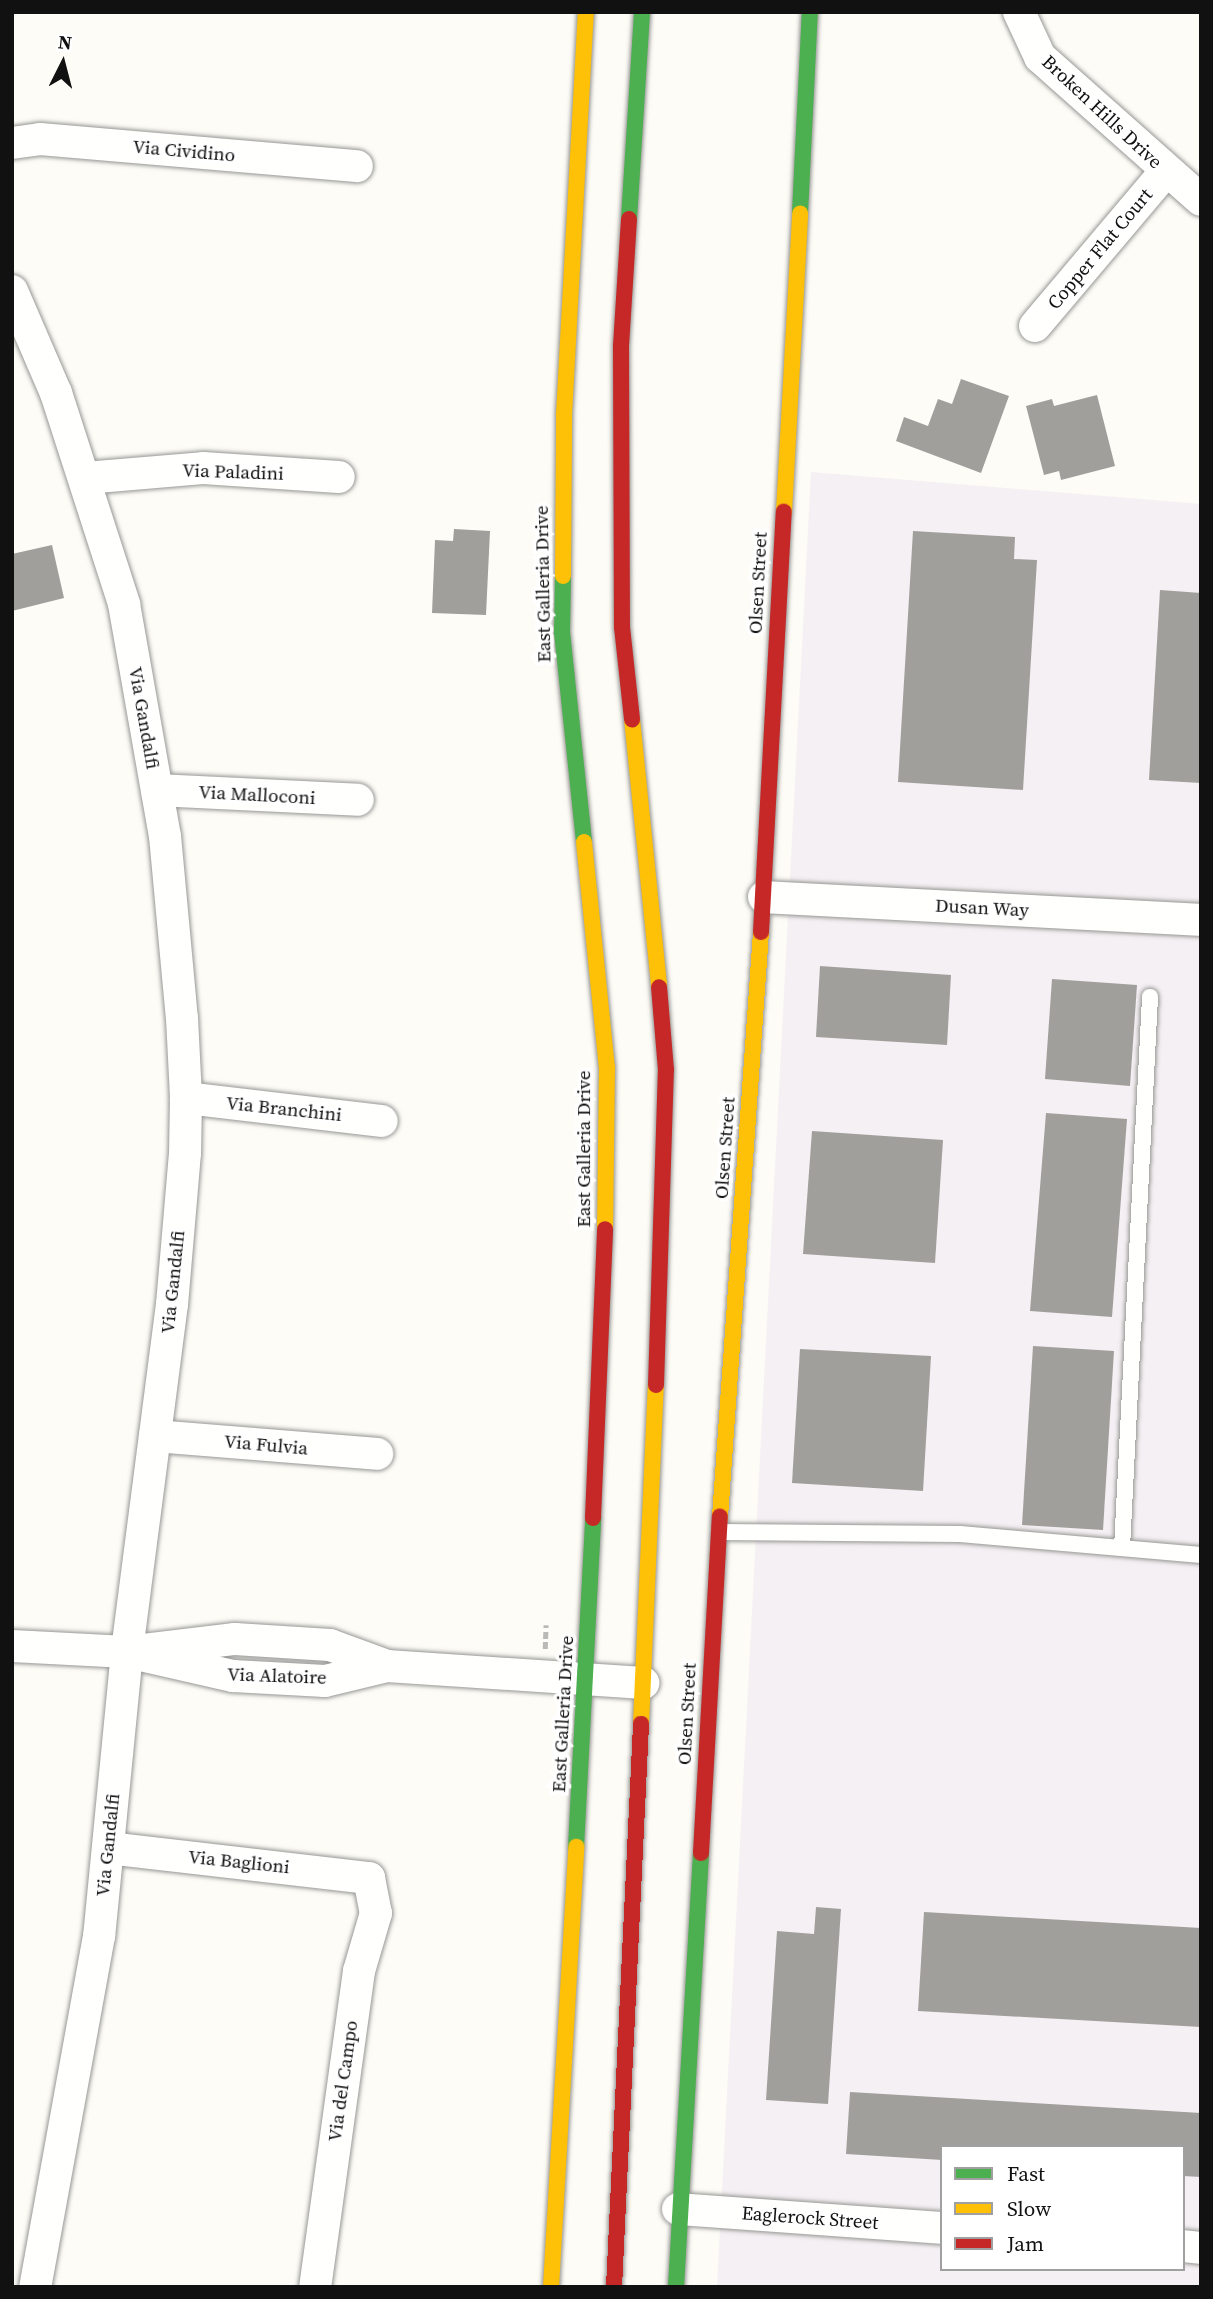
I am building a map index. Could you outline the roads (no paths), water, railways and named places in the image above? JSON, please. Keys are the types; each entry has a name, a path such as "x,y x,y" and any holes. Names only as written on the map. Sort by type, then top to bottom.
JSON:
{"main road":[{"name":"East Galleria Drive","path":"551,2287 586,1679 604,1262 607,1067 562,632 564,415 586,12"},
{"path":"614,2287 662,1268 666,1070 645,823 622,627 621,346 642,12"},
{"name":"Olsen Street","path":"676,2287 678,2209 719,1532 764,897 810,12"},
{"path":"608,316 621,346"}],"street":[{"name":"Broken Hills Drive","path":"1019,12 1040,57 1201,200"},
{"name":"Via Cividino","path":"12,143 40,139 357,166"},
{"name":"Copper Flat Court","path":"1035,326 1166,171"},
{"name":"Via Gandalfi","path":"12,291 56,393 124,604 164,836 186,1098 185,1153 172,1304 127,1652 99,1936 35,2287"},
{"name":"Via Paladini","path":"85,478 203,468 339,477"},
{"name":"Via Malloconi","path":"156,790 358,800"},
{"name":"Dusan Way","path":"764,897 1201,920"},
{"name":"Via Branchini","path":"186,1098 383,1121"},
{"name":"Via Fulvia","path":"155,1436 377,1454"},
{"name":"Via Alatoire","path":"12,1646 127,1652 236,1639 330,1645 387,1666 643,1683"},
{"name":"Via Baglioni","path":"108,1847 369,1878"},
{"name":"Via del Campo","path":"316,2287 359,1971 376,1913 369,1878"},
{"name":"Eaglerock Street","path":"678,2209 940,2228"}],"lane":[{"path":"1122,1548 1150,997"},
{"path":"719,1532 960,1534 1201,1555"}]}
